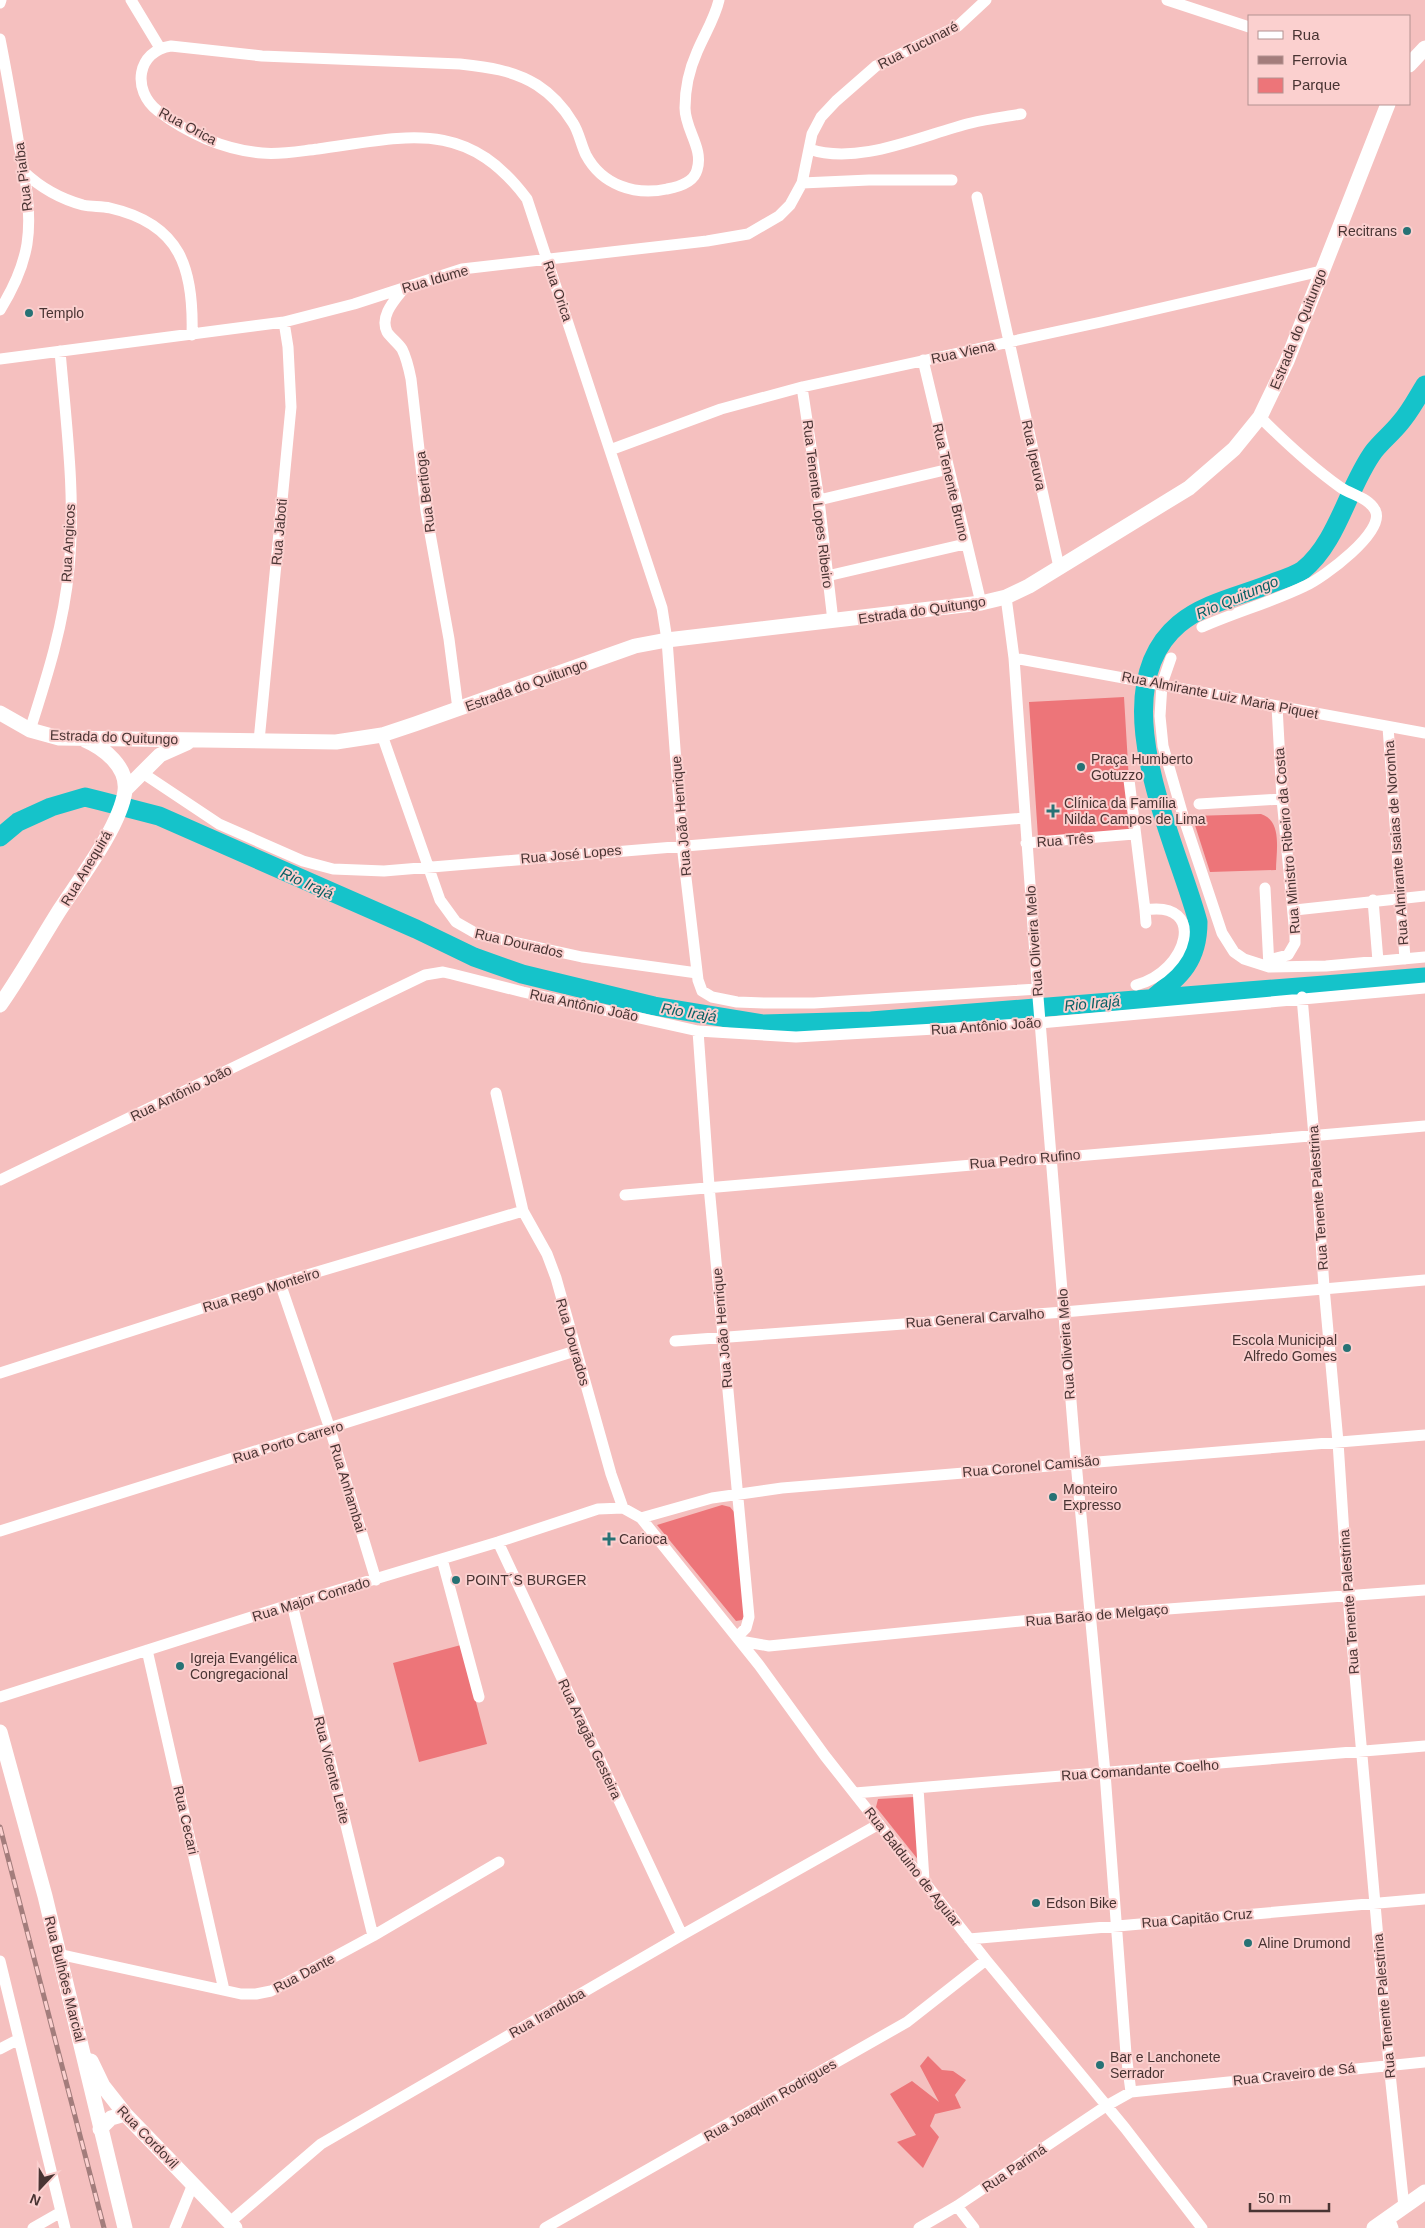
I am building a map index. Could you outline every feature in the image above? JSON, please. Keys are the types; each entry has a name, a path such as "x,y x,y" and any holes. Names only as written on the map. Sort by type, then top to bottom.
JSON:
{"main road":[{"path":"1410,64 1425,48"},
{"name":"Estrada do Quitungo","path":"0,713 30,730 46,736 336,742 382,735 635,646 667,640 981,603 1006,596 1029,586 1189,488 1234,449 1260,417 1287,361 1321,270 1388,105"},
{"path":"79,738 94,744 112,758 124,776 124,794"},
{"name":"Estrada do Quitungo","path":"124,794 141,772 171,749 203,740"},
{"name":"Rua Anequirá","path":"0,1005 99,848 117,813 124,794"},
{"name":"Rua Bulhões Marcial","path":"0,1732 79,2034 125,2228"},
{"name":"Rua Cordovil","path":"79,2034 103,2086 125,2114 232,2225"},
{"path":"100,2129 111,2118 125,2114"},
{"path":"1374,2228 1391,2223 1404,2207 1425,2192"}],"street":[{"path":"130,0 160,48 186,47 262,56 460,64 514,73 537,85 556,101 574,124 586,155 597,171 614,184 632,190 652,192 676,187 691,180 697,171 698,149 687,125 686,92 690,71 719,0"},
{"name":"Rua Tucunaré","path":"812,134 836,101 876,66 958,26 985,0"},
{"path":"1167,0 1248,27"},
{"name":"Rua Piaíba","path":"0,39 24,172 28,213 27,242 18,276 0,310"},
{"name":"Rua Orica","path":"160,48 151,55 143,68 140,82 144,96 155,109 170,120 230,148 262,153 296,152 430,137 454,142 475,151 494,163 512,179 527,200 547,259 660,599 667,640"},
{"path":"809,149 824,154 846,156 892,146 972,122 1021,114"},
{"name":"Rua Idume","path":"0,359 284,322 354,304 462,269 707,241 748,234 779,216 790,205 802,183 812,134"},
{"path":"24,172 36,183 65,199 85,205 130,213 152,224 170,239 182,258 190,281 192,335"},
{"path":"802,183 869,180 952,180"},
{"name":"Rua Ipeuva","path":"977,197 1059,567"},
{"name":"Rua Viena","path":"610,450 721,409 802,387 1010,342 1321,270"},
{"name":"Rua Bertioga","path":"405,288 388,311 385,321 387,331 401,348 406,358 411,379 426,510 449,639 458,709"},
{"name":"Rua Jaboti","path":"259,741 291,407 288,347 284,322"},
{"name":"Rua Angicos","path":"30,730 56,647 69,568 71,524 69,466 60,351"},
{"name":"Rua Tenente Bruno","path":"923,360 981,603"},
{"name":"Rua Tenente Lopes Ribeiro","path":"802,387 820,500 827,576 834,621"},
{"path":"1202,626 1306,586 1325,573 1371,533 1378,522 1376,511 1369,502 1341,488 1279,437 1260,417"},
{"path":"820,500 949,469"},
{"path":"827,576 966,544"},
{"name":"Rua Oliveira Melo","path":"1006,596 1014,658 1040,1021 1076,1462 1105,1773 1126,2054 1131,2092"},
{"name":"Rua João Henrique","path":"667,640 682,844 697,974 702,991 712,997 737,1002 814,1003 1038,993"},
{"name":"Rua Almirante Luiz Maria Piquet","path":"1014,658 1425,733"},
{"path":"1171,658 1157,683 1164,746 1184,819 1222,933 1234,952 1244,959 1269,963 1326,966 1425,957"},
{"name":"Rua Ministro Ribeiro da Costa","path":"1269,963 1283,958 1292,950 1295,943 1294,910 1282,799 1277,706"},
{"name":"Rua Almirante Isaias de Noronha","path":"1388,727 1399,898 1405,958"},
{"name":"Rua Dourados","path":"382,735 440,900 456,922 476,934 582,957 697,974"},
{"name":"Rua José Lopes","path":"141,772 220,824 318,866 351,871 1024,818"},
{"path":"1129,780 1146,923"},
{"path":"1199,804 1282,799"},
{"name":"Rua Três","path":"1026,842 1134,834"},
{"path":"1265,888 1269,963"},
{"path":"1294,910 1373,900 1425,896"},
{"path":"1373,900 1378,961"},
{"path":"1136,985 1148,982 1168,967 1178,955 1184,940 1185,931 1183,924 1173,914 1162,910 1145,910"},
{"name":"Rua Antônio João","path":"0,1180 425,975 433,973 452,974 523,992 698,1031 796,1038 1040,1021 1302,997 1425,988"},
{"name":"Rua Tenente Palestrina","path":"1302,997 1361,1752 1404,2207"},
{"name":"Rua João Henrique","path":"698,1031 709,1186 738,1493 747,1624"},
{"name":"Rua Dourados","path":"496,1093 523,1211 552,1267 616,1491 623,1508"},
{"name":"Rua Pedro Rufino","path":"625,1195 709,1186 1425,1126"},
{"name":"Rua Rego Monteiro","path":"0,1373 280,1283 523,1211"},
{"name":"Rua General Carvalho","path":"675,1340 1064,1312 1324,1287 1425,1280"},
{"name":"Rua Anhambai","path":"280,1283 330,1429 376,1580"},
{"name":"Rua Porto Carrero","path":"0,1531 575,1351"},
{"name":"Rua Coronel Camisão","path":"641,1518 738,1493 1076,1462 1425,1435"},
{"name":"Rua Balduino de Aguiar","path":"623,1508 641,1518 759,1664 854,1793 1202,2228"},
{"name":"Rua Major Conrado","path":"0,1697 292,1604 442,1560 598,1509 623,1508"},
{"name":"Rua Aragão Gesteira","path":"498,1542 682,1935"},
{"path":"442,1560 478,1697"},
{"name":"Rua Barão de Melgaço","path":"738,1639 767,1645 1091,1615 1425,1590"},
{"name":"Rua Vicente Leite","path":"292,1604 373,1936"},
{"path":"738,1639 747,1624"},
{"path":"747,1624 753,1638 767,1645 759,1664"},
{"name":"Rua Cecari","path":"147,1650 224,1990"},
{"name":"Rua Comandante Coelho","path":"854,1793 1425,1746"},
{"path":"918,1788 924,1880"},
{"name":"Rua Iranduba","path":"232,2225 321,2144 682,1935 879,1824"},
{"name":"Rua Dante","path":"58,1954 224,1990 256,1994 271,1992 373,1936 499,1862"},
{"name":"Rua Capitão Cruz","path":"969,1938 1425,1899"},
{"name":"Rua Joaquim Rodrigues","path":"545,2228 907,2022 986,1960"},
{"path":"0,1962 65,2228"},
{"path":"0,2049 18,2039"},
{"name":"Rua Craveiro de Sá","path":"1106,2106 1131,2092 1389,2064 1425,2062"},
{"name":"Rua Parimá","path":"919,2228 957,2206 1106,2106"},
{"path":"174,2228 194,2184"},
{"path":"957,2206 974,2228"},
{"path":"33,2228 61,2212"}],"green space":[{"name":"Praça Humberto Gotuzzo","path":"1124,697 1132,831 1038,837 1029,702"},
{"path":"1261,814 1273,823 1275,830 1277,838 1276,870 1210,872 1192,816"},
{"path":"722,1505 730,1507 735,1513 747,1614 742,1620 736,1621 657,1525"},
{"path":"461,1645 487,1744 419,1762 393,1663"},
{"path":"914,1797 920,1862 876,1807 878,1799"},
{"path":"928,2056 942,2070 953,2071 966,2080 955,2095 961,2108 935,2114 930,2126 939,2137 923,2168 897,2142 916,2135 890,2094 912,2081 939,2102 920,2066"}],"waterway":[{"name":"Rio Quitungo","path":"1153,998 1172,982 1186,966 1195,947 1198,922 1161,809 1150,767 1144,726 1145,687 1156,653 1179,624 1189,616 1213,604 1263,587 1303,570 1325,545 1357,480 1374,451 1397,427 1425,385"},
{"name":"Rio Irajá","path":"0,837 18,822 51,807 85,797 159,816 416,929 474,957 522,974 654,1006 763,1024 871,1021 1425,977"}],"railway":[{"path":"0,1827 104,2228"}],"place":[{"name":"Recitrans","path":"1407,231"},
{"name":"Templo","path":"29,313"},
{"name":"Praça Humberto Gotuzzo","path":"1081,767"},
{"name":"Clínica da Família Nilda Campos de Lima","path":"1053,811"},
{"name":"Escola Municipal Alfredo Gomes","path":"1347,1348"},
{"name":"Monteiro Expresso","path":"1053,1497"},
{"name":"Carioca","path":"609,1539"},
{"name":"POINT´S BURGER","path":"456,1580"},
{"name":"Igreja Evangélica Congregacional","path":"180,1666"},
{"name":"Edson Bike","path":"1036,1903"},
{"name":"Aline Drumond","path":"1248,1943"},
{"name":"Bar e Lanchonete Serrador","path":"1100,2065"}]}
